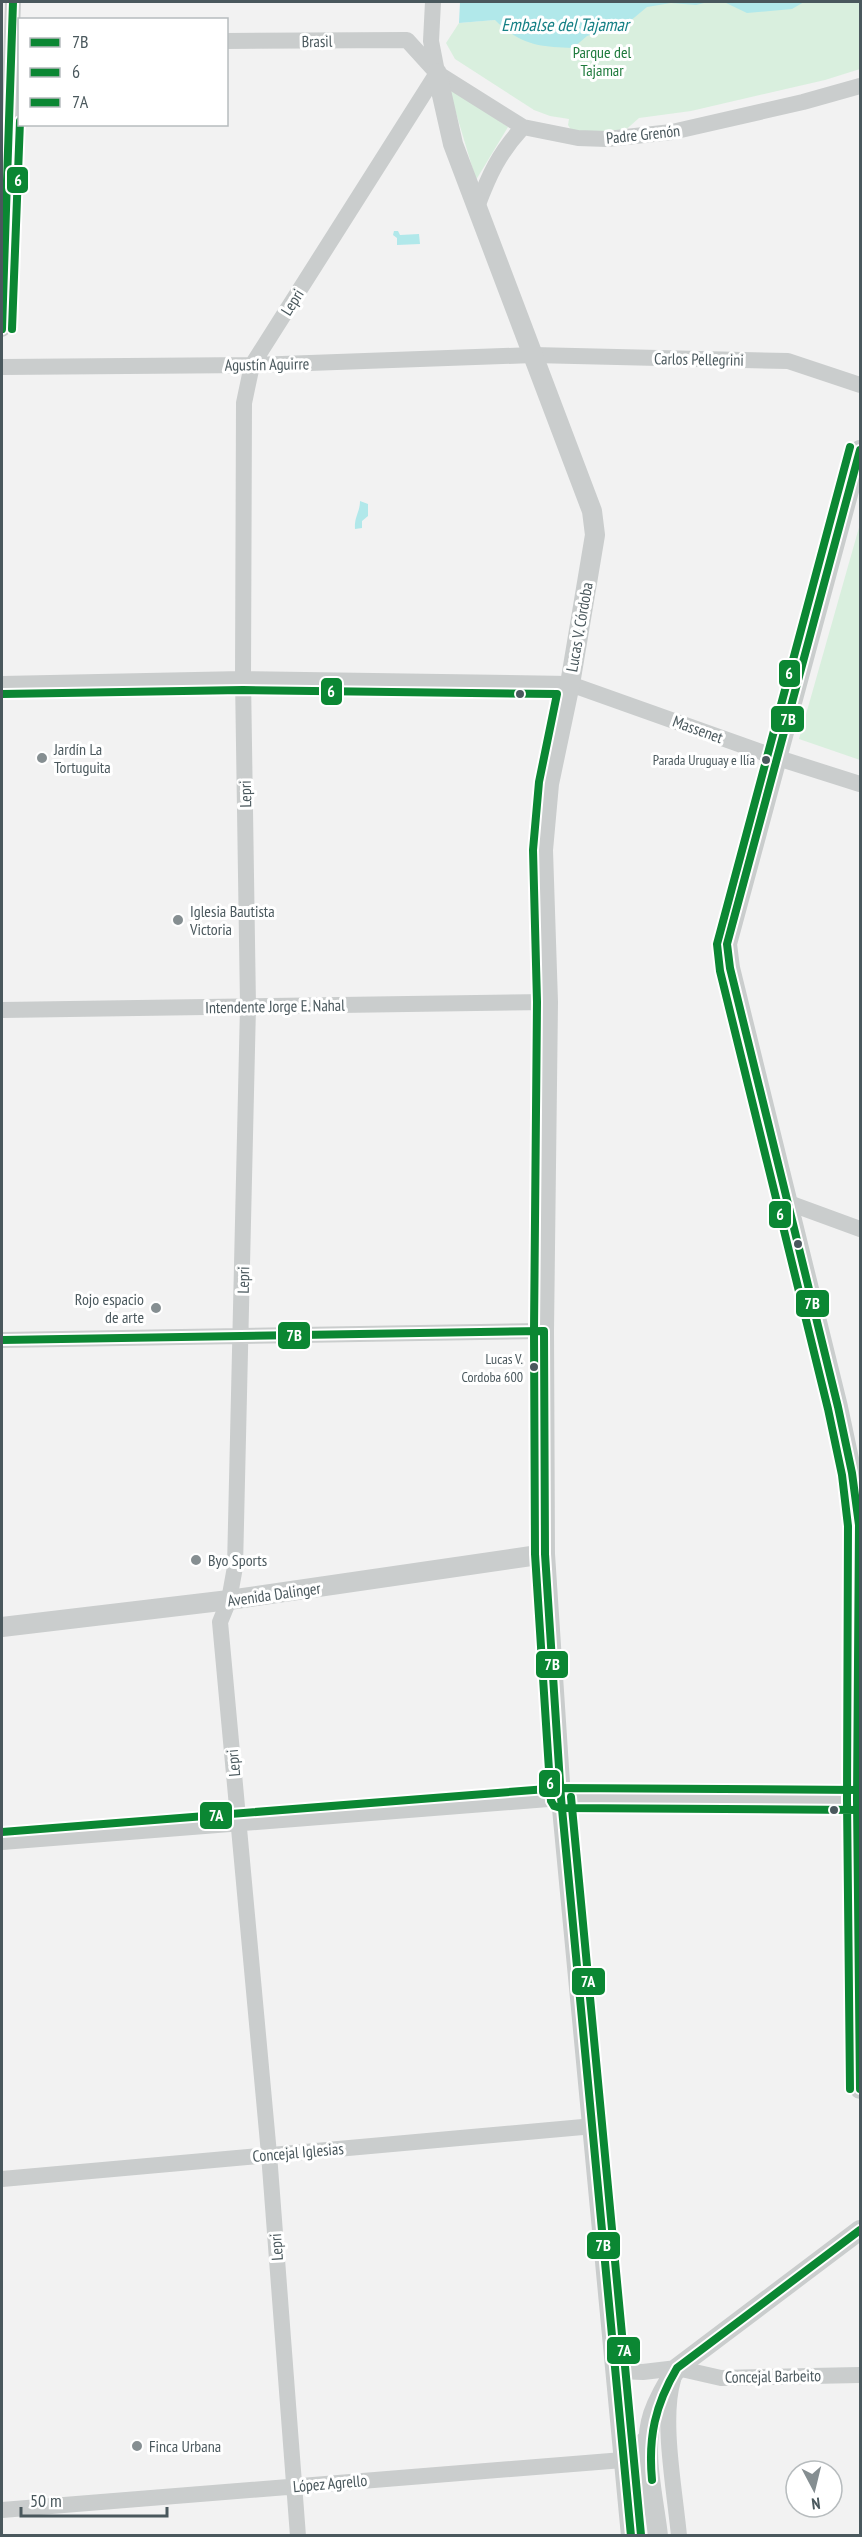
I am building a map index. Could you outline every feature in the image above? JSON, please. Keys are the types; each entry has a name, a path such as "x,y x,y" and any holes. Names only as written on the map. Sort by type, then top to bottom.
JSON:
{"street":[{"path":"2,329 13,2"},
{"path":"433,2 431,41 437,73"},
{"path":"432,20 407,39 437,73"},
{"name":"Brasil","path":"228,42 407,39"},
{"name":"Padre Grenón","path":"437,73 523,127 578,138 639,136 672,132 861,86"},
{"name":"Lucas V. Córdoba","path":"437,73 453,144 592,511 595,535 570,684 549,784 543,850 548,1002 544,1331 545,1554 561,1798 594,2126 631,2535"},
{"name":"Lepri","path":"298,2535 269,2154 220,1622 229,1600 235,1567 242,1336 248,1006 243,679 244,403 252,365 437,73"},
{"path":"477,207 491,170 507,144 523,127"},
{"name":"Agustín Aguirre","path":"2,367 252,365 533,355"},
{"name":"Carlos Pellegrini","path":"533,355 788,361 861,385"},
{"path":"861,450 727,944 730,968 848,1451 857,1514 861,2089"},
{"name":"Massenet","path":"2,684 243,679 570,684 778,758 861,784"},
{"name":"Intendente Jorge E. Nahal","path":"2,1010 548,1002"},
{"path":"789,1203 861,1229"},
{"path":"2,1340 544,1331"},
{"name":"Avenida Dalinger","path":"2,1627 229,1600 545,1554"},
{"path":"2,1842 561,1798 859,1800"},
{"name":"Concejal Iglesias","path":"2,2179 594,2126"},
{"path":"658,2535 649,2456 649,2435 656,2406 677,2368 861,2230"},
{"path":"677,2368 669,2393 668,2417 679,2535"},
{"name":"Concejal Barbeito","path":"616,2371 643,2372 677,2368 721,2378 861,2375"},
{"path":"623,2460 649,2435"},
{"name":"López Agrello","path":"2,2510 623,2460"}],"green space":[{"name":"Parque del Tajamar","path":"494,2 860,2 860,69 825,80 691,111 639,118 621,134 573,133 568,125 569,119 550,116 534,110 455,59 446,43 459,23 494,20"},
{"path":"448,86 508,127 476,180"},
{"path":"860,524 860,760 799,739"}],"water":[{"name":"Embalse del Tajamar","path":"460,2 708,2 696,5 671,3 647,7 629,22 587,36 573,48 550,47 522,40 495,20 459,23"},
{"path":"724,2 804,2 792,9 747,13"},
{"path":"394,231 398,231 400,235 419,234 420,244 397,245 397,238 393,235"},
{"path":"360,501 368,504 368,516 362,521 362,528 355,529 355,521"}],"transit line":[{"name":"7B","path":"2,329 13,2"},
{"name":"6","path":"12,329 20,126"},
{"name":"6","path":"850,447 717,944 720,971 828,1409 842,1475 848,1526 847,1800 850,2089"},
{"name":"7B","path":"860,450 727,944 730,968 838,1407 852,1473 859,1525 857,1800 860,2089"},
{"name":"6","path":"2,694 243,690 557,694 539,782 533,850 537,1002 534,1331 535,1554 551,1801 554,1806 561,1808 860,1810"},
{"name":"7B","path":"2,1340 544,1331 545,1554 561,1798 631,2536"},
{"name":"7A","path":"2,1832 560,1788 860,1790"},
{"name":"7A","path":"571,1797 641,2535"},
{"name":"7B","path":"652,2480 652,2435 658,2408 677,2368 860,2230"}],"place":[{"name":"Jardín La Tortuguita","path":"42,758"},
{"name":"Parada Uruguay e Ilia","path":"766,760"},
{"name":"Iglesia Bautista Victoria","path":"178,920"},
{"name":"Rojo espacio de arte","path":"156,1308"},
{"name":"Lucas V. Cordoba 600","path":"534,1367"},
{"name":"Byo Sports","path":"196,1560"},
{"name":"Finca Urbana","path":"137,2446"}]}
